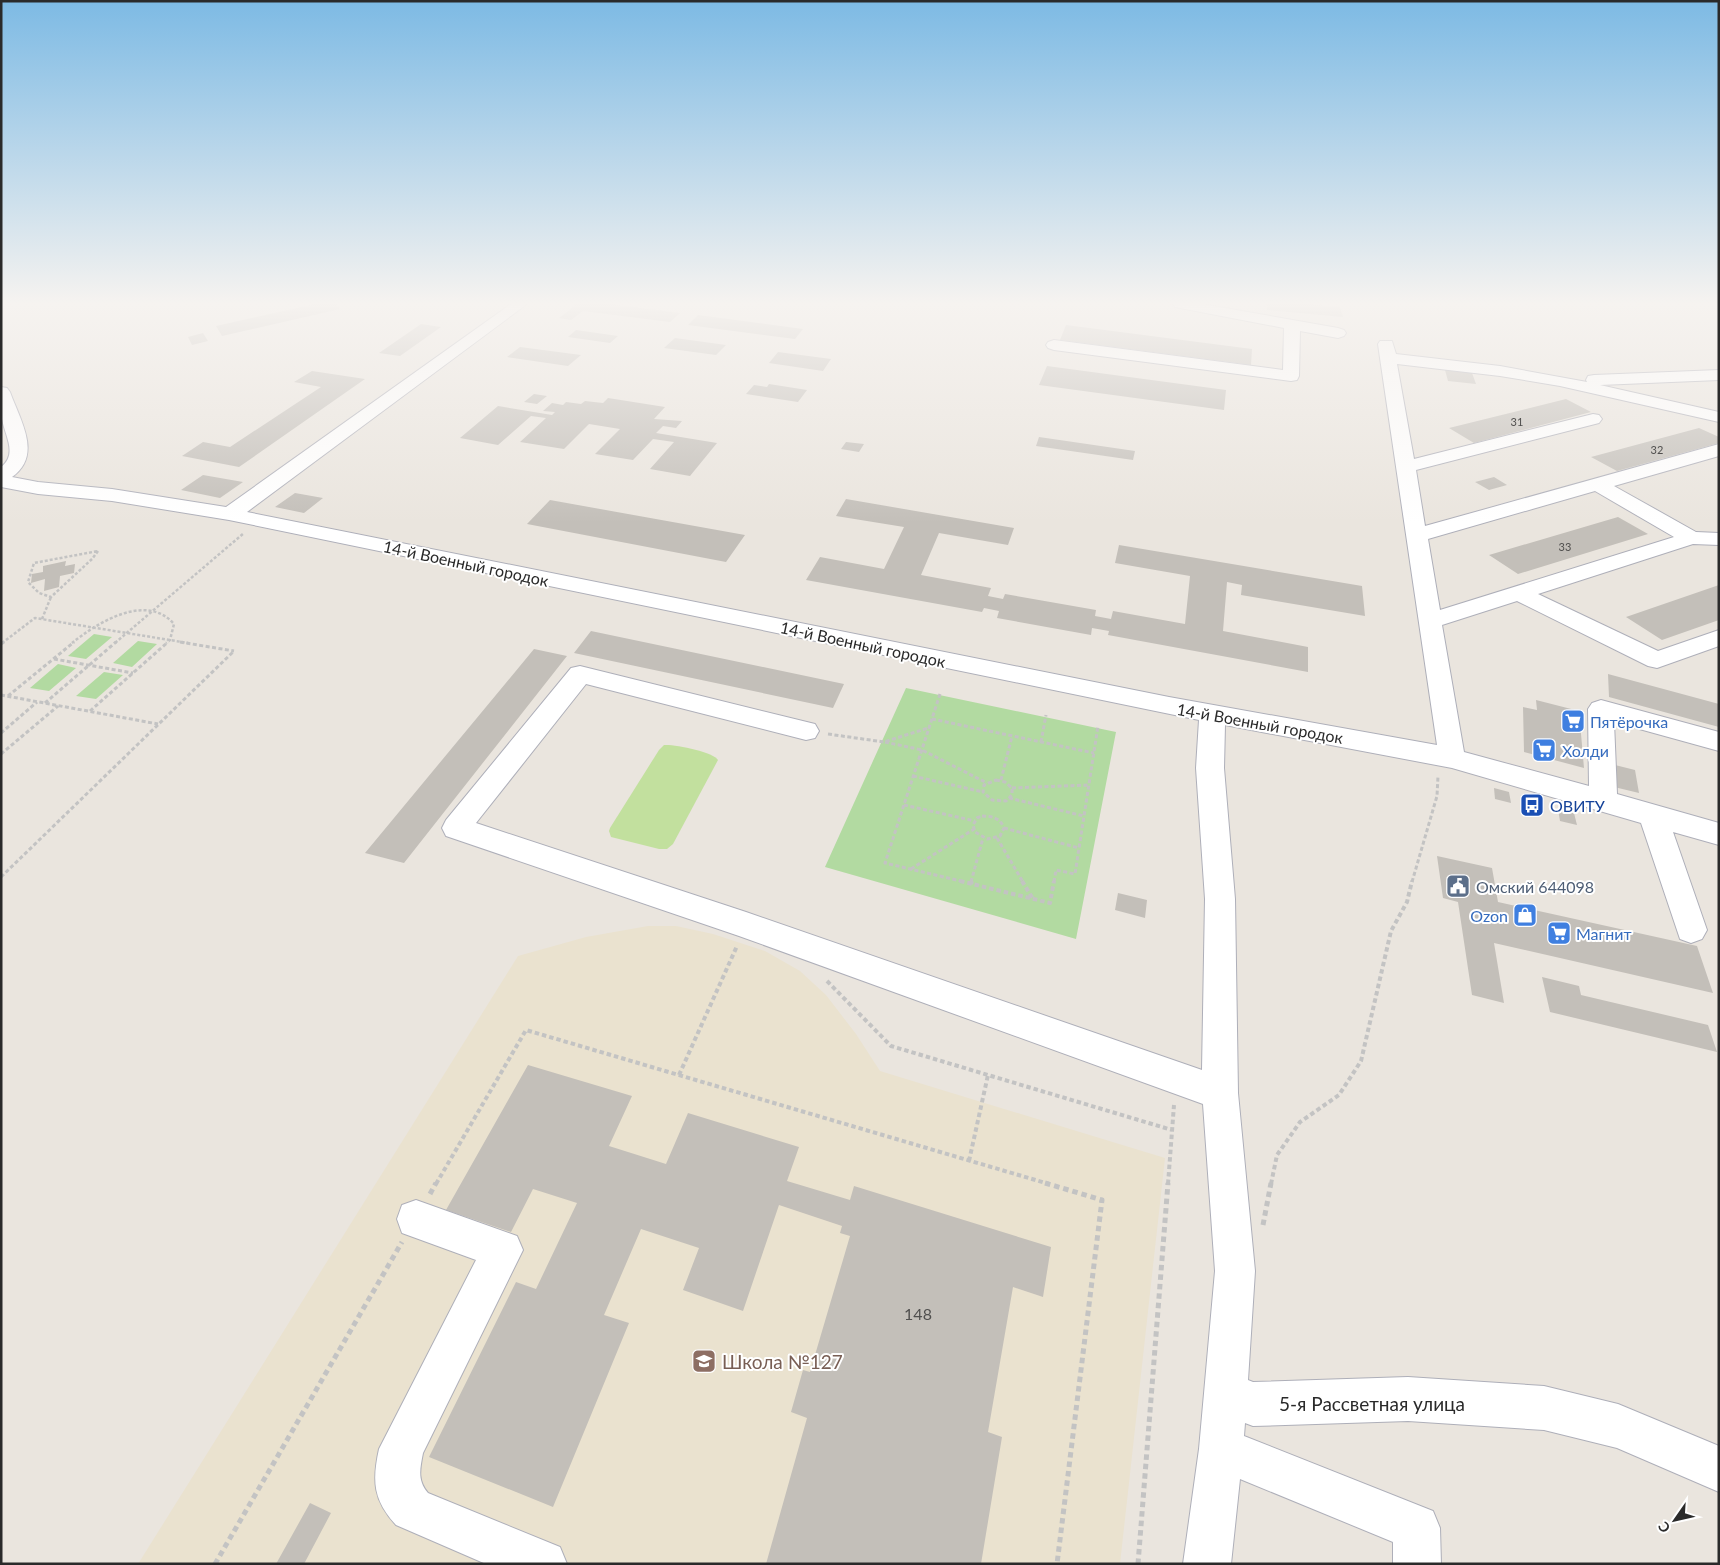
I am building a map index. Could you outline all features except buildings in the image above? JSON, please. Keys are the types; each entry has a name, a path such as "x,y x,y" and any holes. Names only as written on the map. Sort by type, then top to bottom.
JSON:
{"street":[{"path":"229,514 420,377"},
{"path":"1391,377 1430,621 1445,757"},
{"path":"1535,377 1719,417"},
{"path":"1560,382 1672,377"},
{"path":"1650,378 1638,389 1640,395 1662,406"},
{"path":"1,392 19,446 20,456 14,467 1,476"},
{"path":"1406,467 1593,419"},
{"path":"1417,536 1719,450"},
{"name":"14-й Военный городок","path":"1,481 38,488 112,494 229,514 1212,714 1445,757 1719,834"},
{"path":"1597,484 1692,538"},
{"path":"1430,621 1692,538 1719,539"},
{"path":"1518,594 1657,660 1719,638"},
{"path":"806,731 580,674 456,828 746,925 1220,1093"},
{"path":"1603,802 1601,709 1719,742"},
{"path":"1207,1564 1221,1449 1235,1271 1220,1093 1220,899 1210,768 1212,714"},
{"path":"1653,816 1691,930"},
{"path":"416,1219 503,1250 401,1449 396,1474 401,1497 412,1509 543,1564"},
{"name":"5-я Рассветная улица","path":"1226,1395 1253,1404 1408,1399 1544,1408 1618,1426 1719,1469"},
{"path":"1221,1449 1416,1528 1417,1564"}],"path":[{"path":"45,703 259,520"},
{"path":"42,619 51,597 92,559 98,551 34,563 28,582 39,593 51,597"},
{"path":"8,696 92,628 116,616 153,611 163,613 171,618 174,624 170,640 90,711"},
{"path":"1,644 35,618 234,651 1,877"},
{"path":"53,659 133,673"},
{"path":"940,694 885,863 1050,903 1056,870 1075,874 1098,726"},
{"path":"1,695 158,724"},
{"path":"1,733 38,702"},
{"path":"1,754 58,706"},
{"path":"1041,742 1046,715"},
{"path":"932,719 1094,753"},
{"path":"884,742 929,728"},
{"path":"806,731 884,742 922,750 987,782 1001,780 1009,784 1013,792 1009,798"},
{"path":"1001,780 1012,736"},
{"path":"1261,1235 1277,1155 1300,1122 1339,1095 1360,1061 1392,931 1407,902 1437,796 1445,757"},
{"path":"913,776 983,792 988,798 997,802 1009,798 1084,816"},
{"path":"983,792 984,785 987,782"},
{"path":"1012,788 1089,785"},
{"path":"904,805 975,821"},
{"path":"974,829 975,821 982,816 992,816 1000,821 1004,828 1079,848"},
{"path":"974,829 983,838 997,838 1004,828"},
{"path":"911,869 974,829"},
{"path":"971,884 983,838"},
{"path":"997,838 1034,899"},
{"path":"746,925 679,1075 1102,1200 1058,1564"},
{"path":"822,975 891,1046 1172,1130"},
{"path":"969,1161 988,1075"},
{"path":"1138,1564 1176,1077"}],"shaded area":[{"name":"Школа №127","path":"648,926 676,926 713,934 765,951 800,971 826,995 856,1034 880,1071 1165,1158 1120,1564 138,1564 518,956 586,937"}],"green space":[{"path":"94,634 112,637 86,659 68,656"},
{"path":"138,641 157,644 132,667 113,663"},
{"path":"58,664 76,668 49,691 30,688"},
{"path":"104,672 123,675 96,699 76,696"},
{"path":"906,688 1116,732 1076,939 825,867"},
{"path":"664,745 702,751 718,760 673,844 667,849 659,849 611,837 610,828"}],"place":[{"name":"Пятёрочка","path":"1573,721"},
{"name":"Холди","path":"1544,750"},
{"name":"ОВИТУ","path":"1532,805"},
{"name":"Омский 644098","path":"1458,886"},
{"name":"Ozon","path":"1525,915"},
{"name":"Магнит","path":"1559,933"},
{"name":"Школа №127","path":"704,1361"}]}
